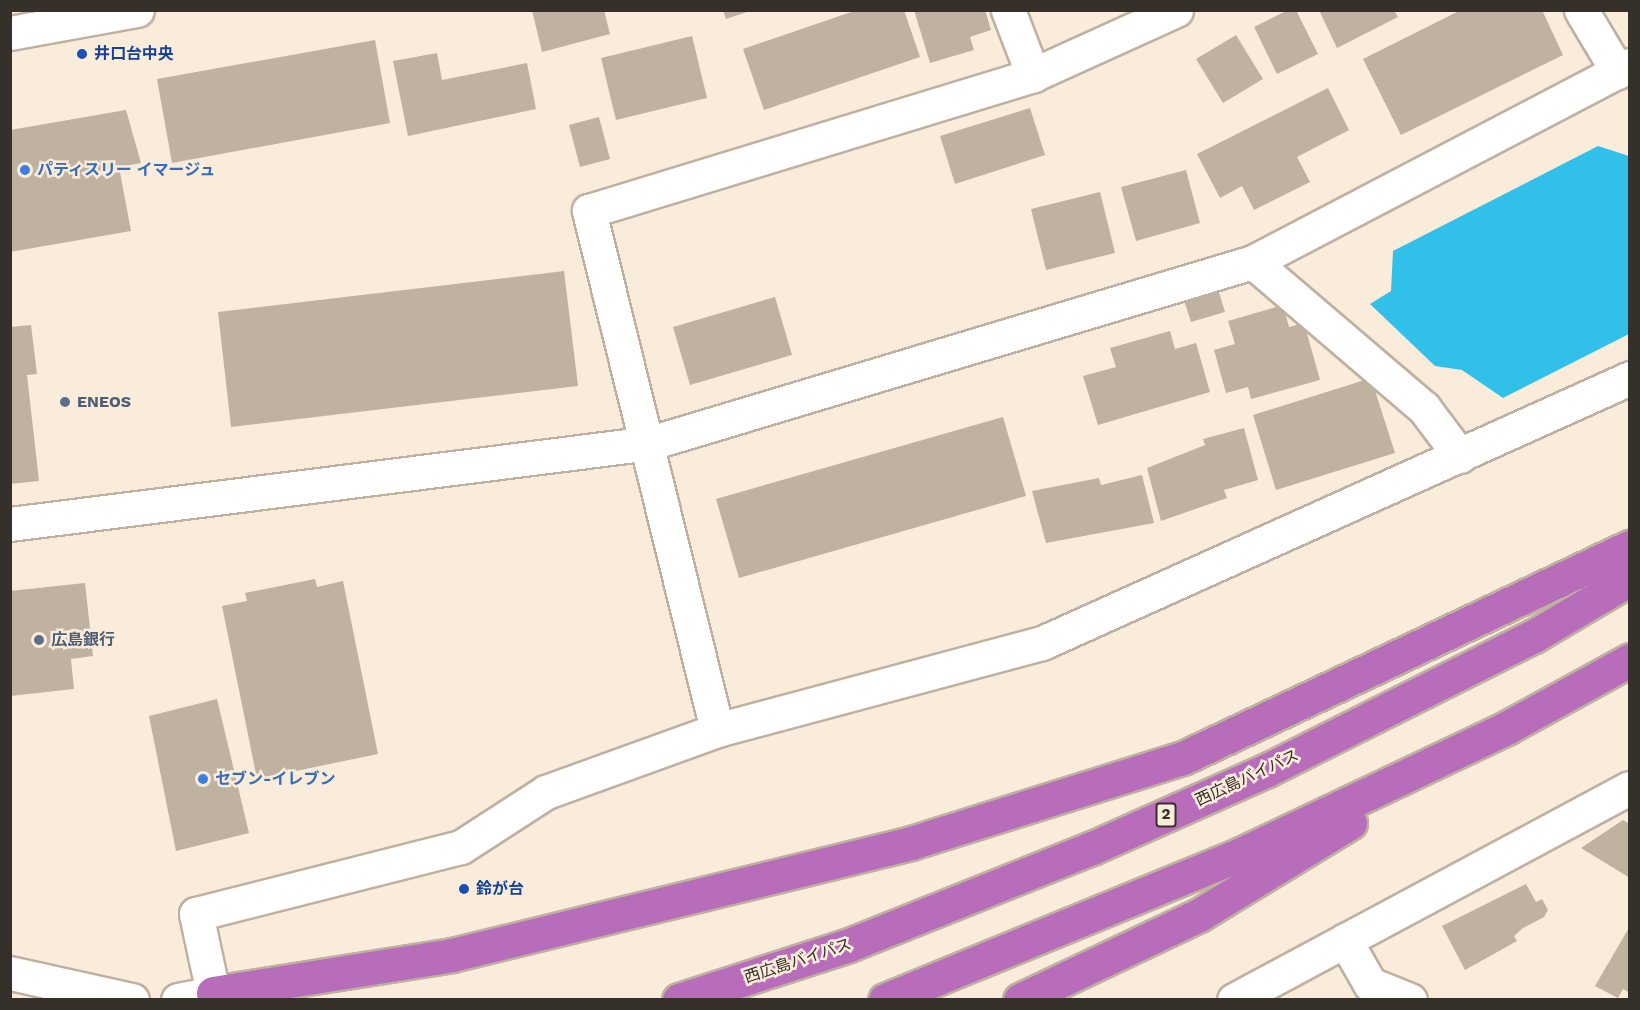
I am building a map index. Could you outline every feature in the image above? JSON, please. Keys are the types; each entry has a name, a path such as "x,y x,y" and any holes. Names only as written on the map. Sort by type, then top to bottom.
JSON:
{"highway":[{"path":"213,993 452,955 911,843 1185,757 1629,548"},
{"name":"西広島バイパス","path":"679,999 849,945 1102,844 1267,770 1534,636 1629,579"},
{"path":"1020,999 1199,915 1508,727 1629,660"},
{"path":"885,999 960,974 1241,854 1508,727"}],"street":[{"path":"10,33 137,10"},
{"path":"1008,10 1033,75"},
{"path":"717,730 650,443 589,211 1033,75 1176,10"},
{"path":"10,524 650,443 1253,262 1624,68 1581,10"},
{"path":"1253,262 1424,408 1460,456"},
{"path":"178,999 213,993 196,914 461,847 546,792 717,730 1042,643 1629,378"},
{"path":"1234,999 1629,788"},
{"path":"1345,940 1370,992 1410,999"},
{"path":"10,973 132,999"}],"water":[{"path":"1598,146 1629,156 1629,334 1503,398 1462,370 1435,366 1370,304 1391,291 1393,251"}],"building":[{"path":"532,10 604,10 610,34 542,52"},
{"path":"723,10 750,10 750,11 726,19"},
{"path":"857,10 904,10 920,57 764,110 743,49"},
{"path":"914,10 985,10 991,30 970,37 974,50 930,63"},
{"path":"1288,10 1296,10 1318,54 1277,74 1254,27"},
{"path":"1319,10 1394,10 1398,17 1337,48"},
{"path":"1461,10 1542,10 1563,55 1401,135 1363,59"},
{"path":"1236,35 1263,79 1223,103 1196,59"},
{"path":"692,36 707,98 616,120 601,58"},
{"path":"375,40 390,123 172,163 157,79"},
{"path":"437,53 442,80 527,63 536,109 408,136 393,61"},
{"path":"1328,88 1349,130 1297,157 1310,182 1254,210 1242,186 1220,198 1197,154"},
{"path":"1030,108 1045,155 955,184 940,136"},
{"path":"126,110 141,163 119,167 131,231 10,252 10,130"},
{"path":"599,117 610,159 580,167 569,125"},
{"path":"1186,170 1200,223 1136,241 1121,187"},
{"path":"1100,192 1115,253 1046,270 1031,209"},
{"path":"564,271 578,386 231,427 218,312"},
{"path":"1218,289 1225,312 1191,322 1184,300"},
{"path":"775,297 792,355 690,385 673,327"},
{"path":"1283,305 1289,327 1304,323 1320,380 1251,399 1248,387 1226,393 1214,350 1235,344 1228,321"},
{"path":"31,325 37,374 27,375 39,481 10,484 10,327"},
{"path":"1170,331 1175,349 1196,343 1210,392 1098,425 1083,376 1116,367 1110,348"},
{"path":"1371,378 1395,453 1276,490 1253,415"},
{"path":"1003,417 1026,496 739,578 716,499"},
{"path":"1244,428 1258,480 1224,490 1227,498 1161,521 1147,468 1205,445 1203,439"},
{"path":"1142,475 1154,523 1046,543 1032,491 1099,478 1101,485"},
{"path":"315,579 317,587 343,581 378,754 257,779 222,606 247,601 245,593"},
{"path":"85,583 93,656 71,659 74,689 10,696 10,591"},
{"path":"217,699 249,833 176,851 149,716"},
{"path":"1623,820 1630,824 1630,878 1581,848"},
{"path":"1526,884 1536,902 1542,899 1548,910 1544,917 1523,928 1514,936 1517,941 1465,970 1442,926"},
{"path":"1630,926 1630,993 1623,989 1618,998 1595,986"}],"place":[{"name":"井口台中央","path":"82,54"},
{"name":"パティスリー イマージュ","path":"25,170"},
{"name":"ENEOS","path":"65,402"},
{"name":"広島銀行","path":"39,640"},
{"name":"セブン-イレブン","path":"203,779"},
{"name":"鈴が台","path":"464,889"}]}
